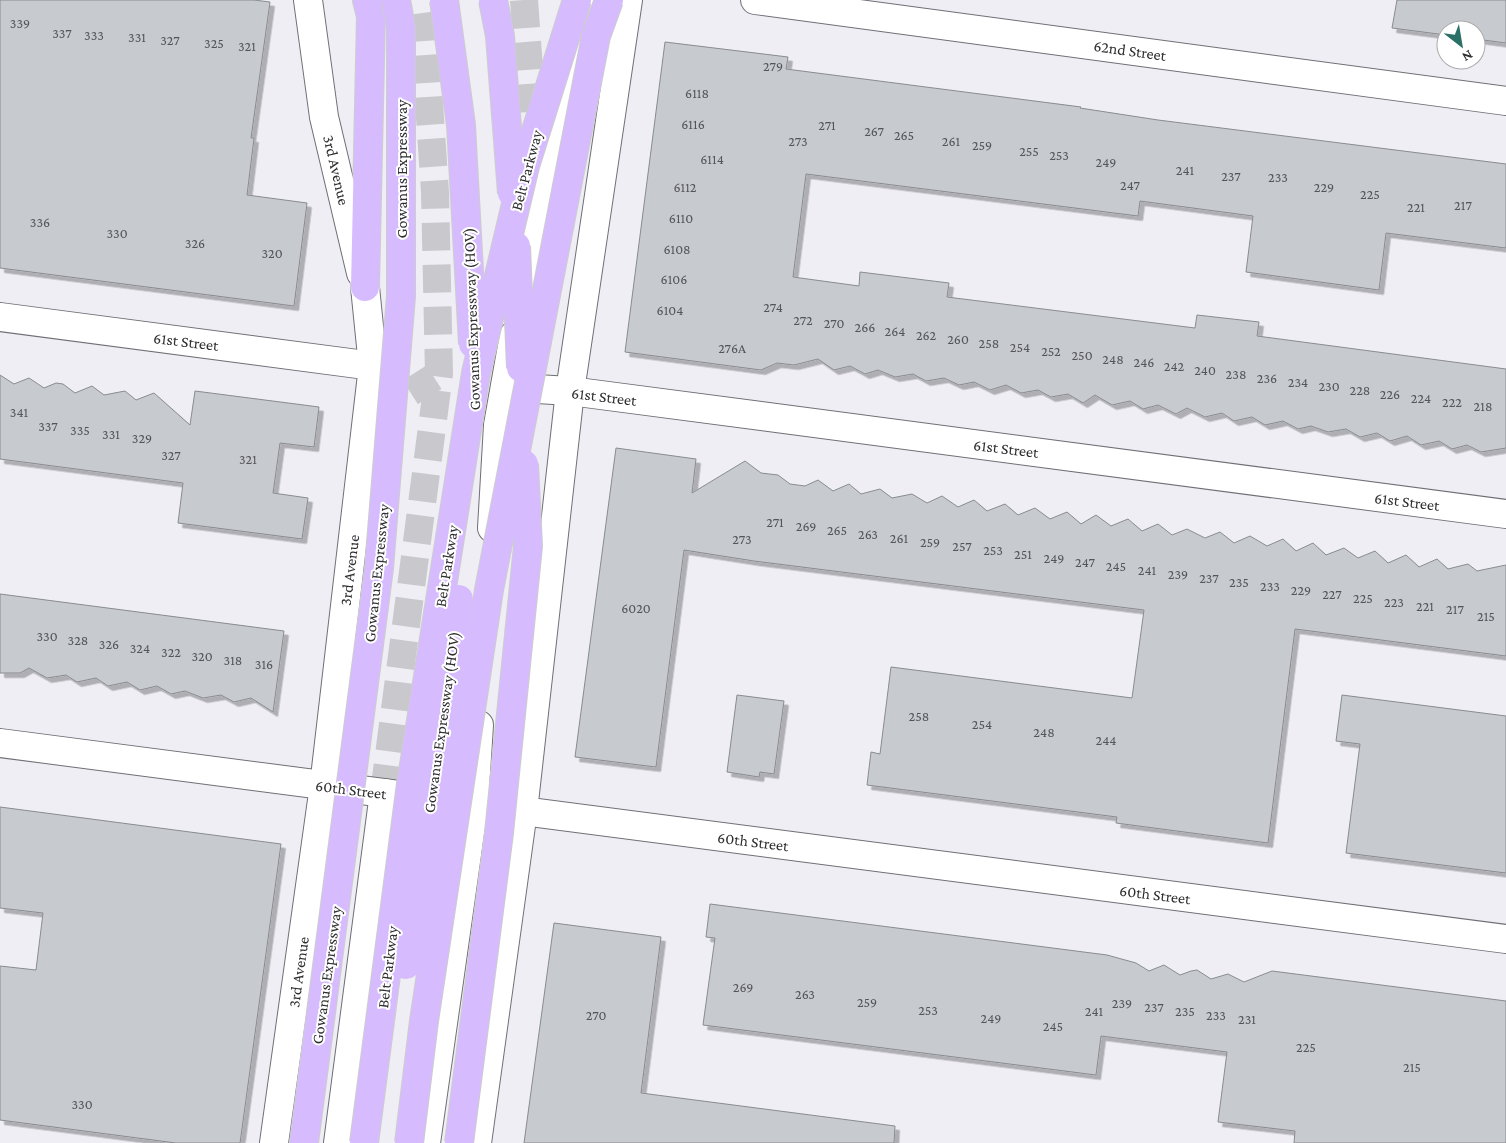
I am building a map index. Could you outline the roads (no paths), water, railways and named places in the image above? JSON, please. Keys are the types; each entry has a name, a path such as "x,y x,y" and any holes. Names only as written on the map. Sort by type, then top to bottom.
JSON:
{"highway":[{"path":"365,287 371,16 368,0"},
{"name":"Gowanus Expressway","path":"304,1143 379,568 400,315 401,28 396,0"},
{"name":"Gowanus Expressway (HOV)","path":"382,1143 412,922 446,698 476,471 472,307 462,125 444,0"},
{"path":"459,1143 499,833 528,546 517,264 500,36 493,0"},
{"path":"563,0 572,62"},
{"path":"526,166 567,0"},
{"name":"Belt Parkway","path":"364,1143 411,784 476,373 526,166 577,0"},
{"path":"409,1143 424,1021 489,590 596,36 609,0"}],"street":[{"name":"3rd Avenue","path":"274,1143 324,786 373,366 365,287 324,117 308,0"},
{"path":"426,1143 474,805 498,425 538,193 572,62 598,0"},
{"path":"477,1143 523,811 570,391 628,0"},
{"name":"62nd Street","path":"755,0 1506,101"},
{"name":"61st Street","path":"0,317 373,366"},
{"name":"61st Street","path":"505,387 570,391 1506,514"},
{"name":"60th Street","path":"0,743 1506,939"},
{"path":"338,1143 384,793"}],"tunnel":[{"path":"384,793 439,374 435,192 424,29 420,0"},
{"path":"524,0 534,137"},
{"path":"375,415 439,374"}]}
